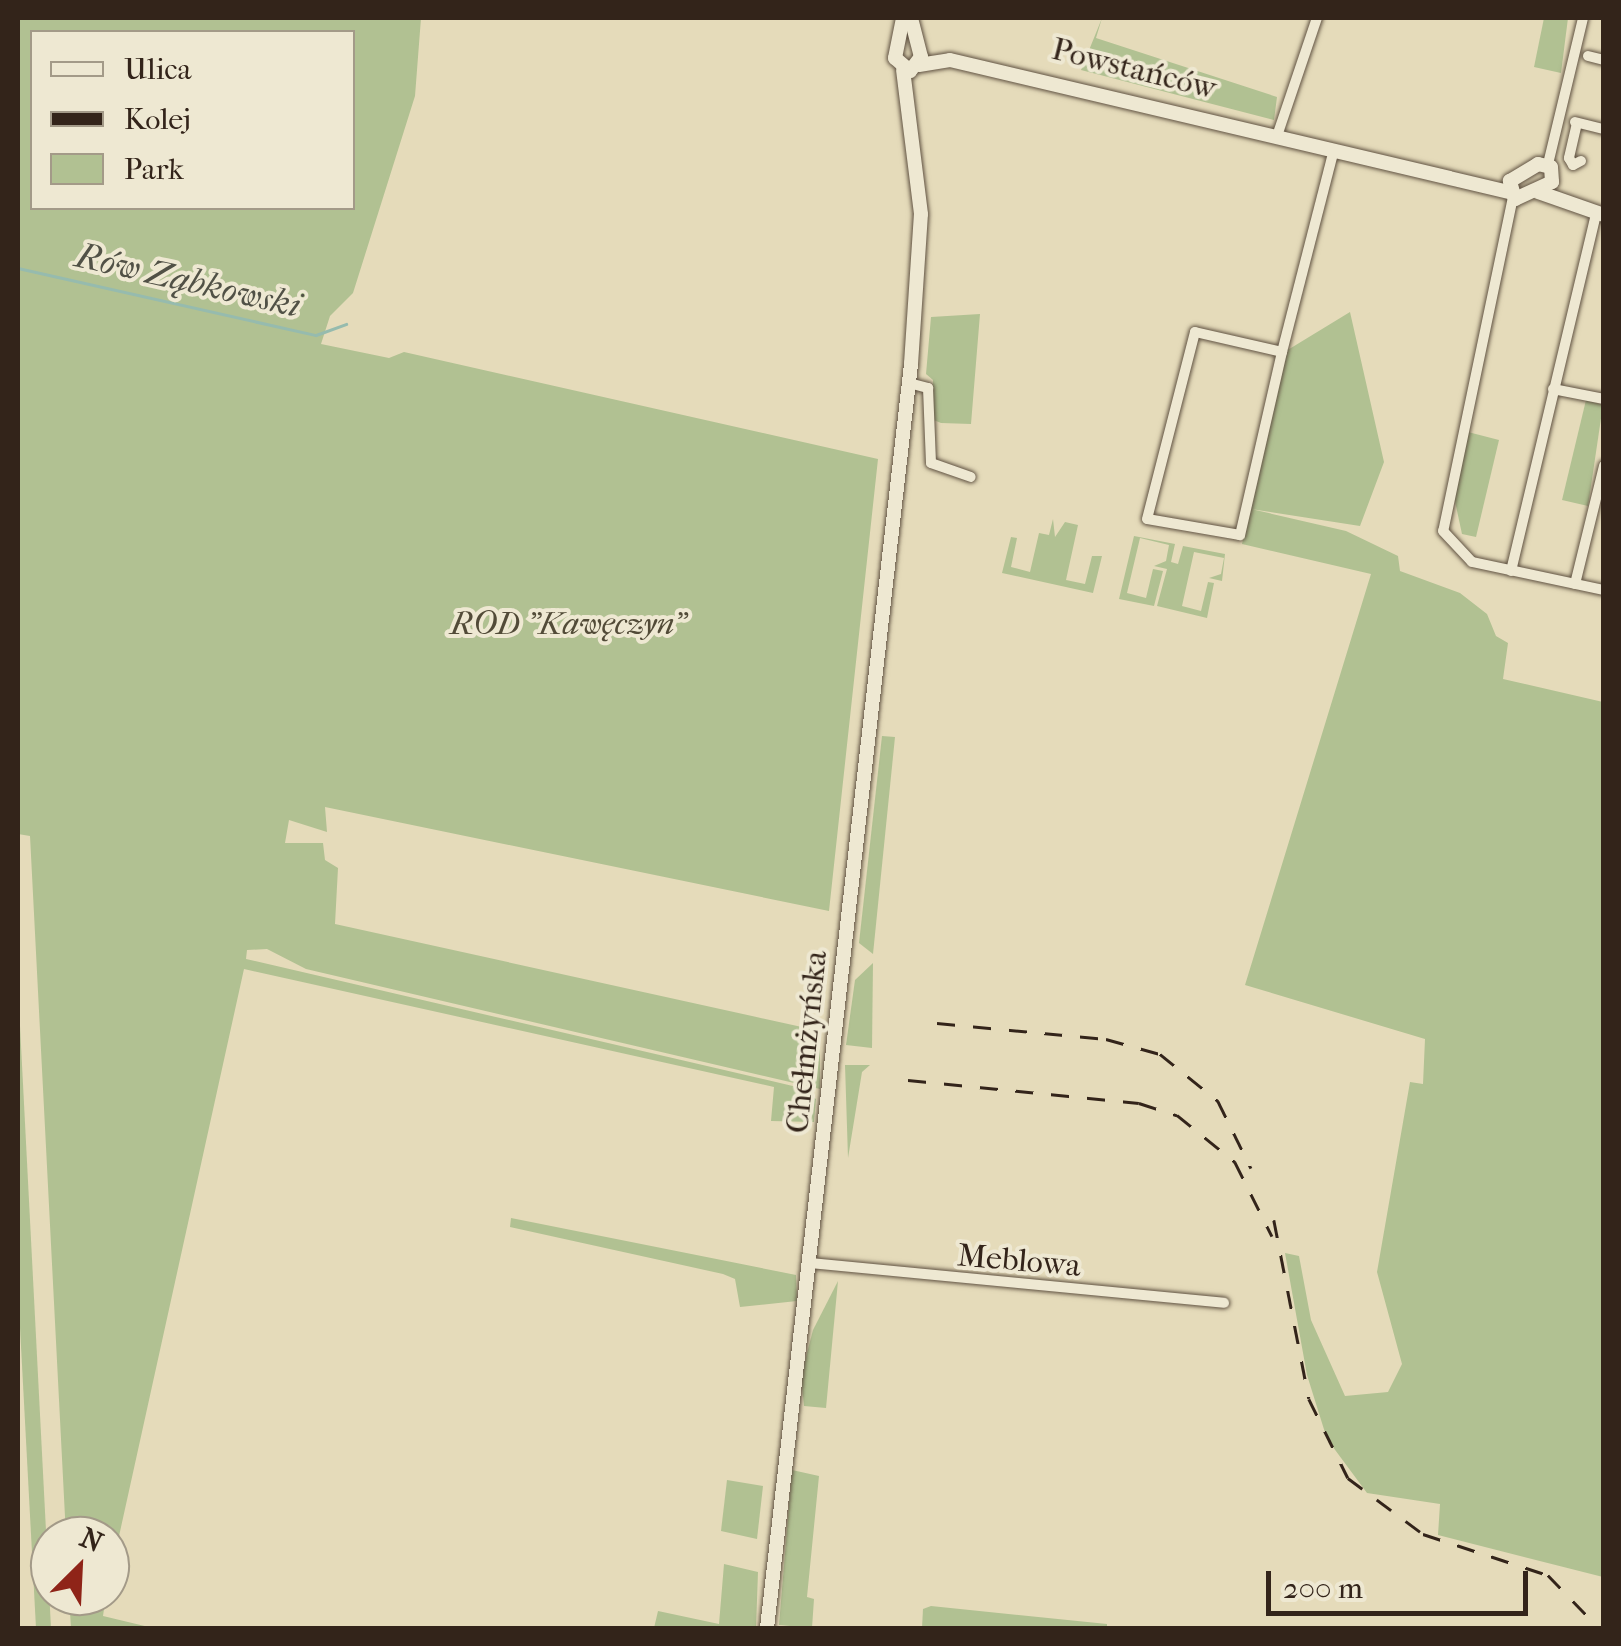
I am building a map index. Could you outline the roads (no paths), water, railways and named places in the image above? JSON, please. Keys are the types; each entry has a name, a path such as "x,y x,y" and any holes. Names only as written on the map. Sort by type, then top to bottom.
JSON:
{"street":[{"path":"903,18 912,58"},
{"path":"912,18 912,58"},
{"path":"1277,136 1318,18"},
{"path":"1582,18 1543,164 1514,193 1506,249 1444,507 1450,545 1466,560 1604,590"},
{"path":"1588,56 1604,60"},
{"name":"Powstańców","path":"912,58 950,60 1514,193"},
{"name":"Chełmżyńska","path":"767,1628 902,462 919,184 912,58"},
{"path":"1581,161 1573,165 1569,158 1575,122 1604,130"},
{"path":"1282,352 1195,332 1147,520 1240,535 1334,150"},
{"path":"1543,164 1552,182 1596,213"},
{"path":"1538,192 1552,182"},
{"path":"1514,193 1538,192 1596,213"},
{"path":"1511,571 1596,213"},
{"path":"908,383 928,388 931,463 972,477"},
{"path":"1554,388 1604,400"},
{"path":"1575,584 1604,466"},
{"name":"Meblowa","path":"810,1262 1224,1303"}],"waterway":[{"name":"Rów Ząbkowski","path":"18,268 316,335 346,324"}],"railway":[{"path":"937,1023 1106,1039 1160,1054 1218,1101 1251,1168"},
{"path":"908,1080 1139,1103 1177,1115 1235,1162 1272,1236"},
{"path":"1274,1220 1309,1399 1348,1478 1423,1534 1548,1575 1599,1628"}],"park label":[{"name":"ROD \"Kawęczyn\"","path":"568,624"}]}
